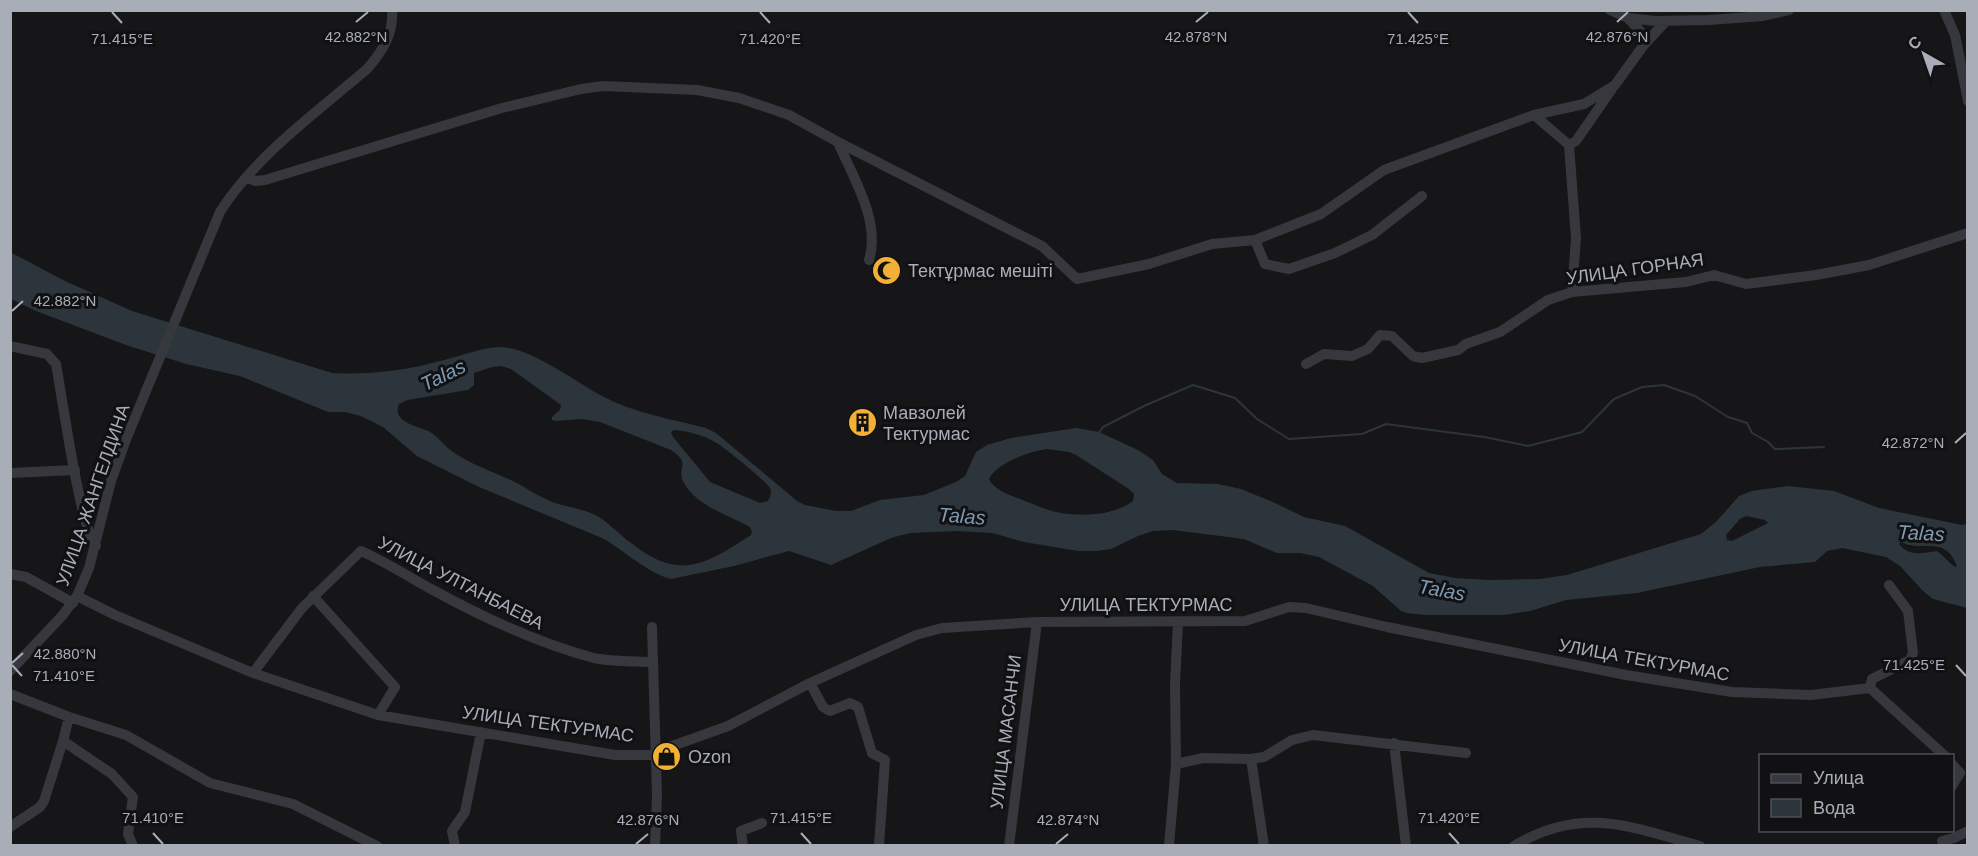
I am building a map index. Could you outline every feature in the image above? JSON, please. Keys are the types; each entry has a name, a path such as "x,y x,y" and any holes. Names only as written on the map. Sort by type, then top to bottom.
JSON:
{"street":[{"name":"УЛИЦА ЖАНГЕЛДИНА","path":"10,671 75,599 96,546 100,521 111,482 151,378 220,212 247,177 380,55 393,21 392,10"},
{"path":"1610,10 1628,18 1666,21 1720,20 1763,16 1789,10"},
{"path":"1944,10 1955,35 1968,101"},
{"path":"1628,18 1641,32 1643,46"},
{"path":"1569,146 1576,141 1643,46 1666,21"},
{"path":"247,177 255,181 265,180 502,108 581,89 603,86 697,90 739,98 789,115 1042,246 1077,279 1149,264 1212,244 1255,240 1321,214 1384,170 1534,115 1584,104 1615,85"},
{"path":"1534,115 1569,146 1576,238 1572,292"},
{"path":"838,142 870,220 873,236 869,260"},
{"path":"1255,240 1265,264 1289,269 1335,253 1372,236 1422,196"},
{"name":"УЛИЦА ГОРНАЯ","path":"1306,364 1324,354 1352,356 1368,350 1380,335 1392,336 1413,356 1422,358 1458,350 1466,344 1500,332 1548,300 1572,292 1686,282 1714,275 1746,284 1816,275 1869,265 1968,233"},
{"path":"10,346 47,354 56,364 89,536 96,546"},
{"path":"10,473 75,470"},
{"name":"УЛИЦА УЛТАНБАЕВА","path":"313,596 360,551 384,561 481,615 540,641 596,658 653,662"},
{"name":"УЛИЦА ТЕКТУРМАС","path":"10,574 26,577 253,673 378,715 615,755 656,755 661,750 728,726 810,683 916,634 942,628 1036,622 1245,621 1288,607 1306,608 1387,627 1626,675 1732,693 1811,695 1870,688"},
{"path":"1890,585 1908,611 1913,653 1910,660 1872,679 1870,688 1943,754"},
{"path":"253,673 287,626 313,596 395,687 378,715"},
{"name":"УЛИЦА МАСАНЧИ","path":"1009,846 1036,622"},
{"path":"1169,846 1176,764 1175,684 1178,622"},
{"path":"652,627 656,755 655,846"},
{"path":"810,683 823,707 830,711 850,703 858,707 872,753 885,760 879,846"},
{"path":"10,694 69,717 126,735 210,783 293,804 377,846"},
{"path":"10,827 40,807 44,801 69,717"},
{"path":"456,846 452,831 465,812 481,732"},
{"path":"1176,764 1203,758 1264,757 1292,740 1313,735 1466,753"},
{"path":"63,741 112,774 133,797 128,834 133,846"},
{"path":"1394,743 1406,846"},
{"path":"1251,759 1264,846"},
{"path":"1954,765 1960,773 1954,784"},
{"path":"1514,846 1525,839 1565,824 1607,822 1700,846"},
{"path":"742,846 741,831 762,824"},
{"path":"1942,843 1968,831"},
{"path":"349,846 360,837"}],"water":[{"name":"Talas","path":"10,252 65,281 132,311 332,373 398,370 483,349 511,348 552,366 614,402 653,415 706,428 716,433 797,501 805,505 836,511 851,511 880,500 924,495 956,482 965,476 976,452 987,445 1011,438 1076,428 1099,432 1138,450 1153,460 1162,474 1177,483 1218,484 1241,489 1304,517 1345,526 1429,573 1455,578 1540,579 1567,575 1701,534 1716,522 1739,496 1752,491 1788,486 1834,491 1879,508 1962,525 1967,524 1967,608 1933,599 1900,566 1886,557 1842,548 1827,551 1815,562 1760,567 1637,593 1566,600 1530,611 1504,615 1425,615 1401,611 1373,586 1319,557 1300,553 1277,553 1244,539 1173,530 1153,531 1111,549 1097,551 1078,551 1024,542 992,533 957,531 910,533 891,538 831,565 789,551 734,566 671,579 644,567 602,538 479,487 417,456 383,427 361,416 345,412 328,412 240,376 186,364 126,345 36,311 11,299","holes":["501,366 511,369 561,405 552,420 582,419 600,422 671,450 681,459 682,478 690,491 705,504 750,527 751,535 706,561 679,565 664,562 648,555 599,517 550,501 468,461 450,450 432,433 407,422 399,415 399,404 407,400 468,390 474,385 474,373","685,431 719,445 770,488 768,501 760,503 710,482 671,432","1040,450 1069,452 1076,455 1129,489 1134,494 1133,501 1116,510 1096,514 1065,514 1011,496 991,483 989,479 993,473 1006,463","1746,516 1765,520 1768,523 1732,541 1727,540 1726,535 1740,519","1901,542 1909,545 1940,547 1952,556 1957,566 1955,567 1937,551 1916,553 1899,544"]}],"waterway":[{"path":"1098,434 1103,427 1193,385 1235,398 1257,419 1289,439 1362,434 1386,424 1484,437 1528,446 1582,432 1614,399 1642,387 1664,385 1695,396 1728,417 1747,423 1752,433 1775,449 1824,447"}],"place":[{"name":"Тектұрмас мешіті","path":"887,271"},
{"name":"Мавзолей Тектурмас","path":"862,423"},
{"name":"Ozon","path":"667,757"}]}
